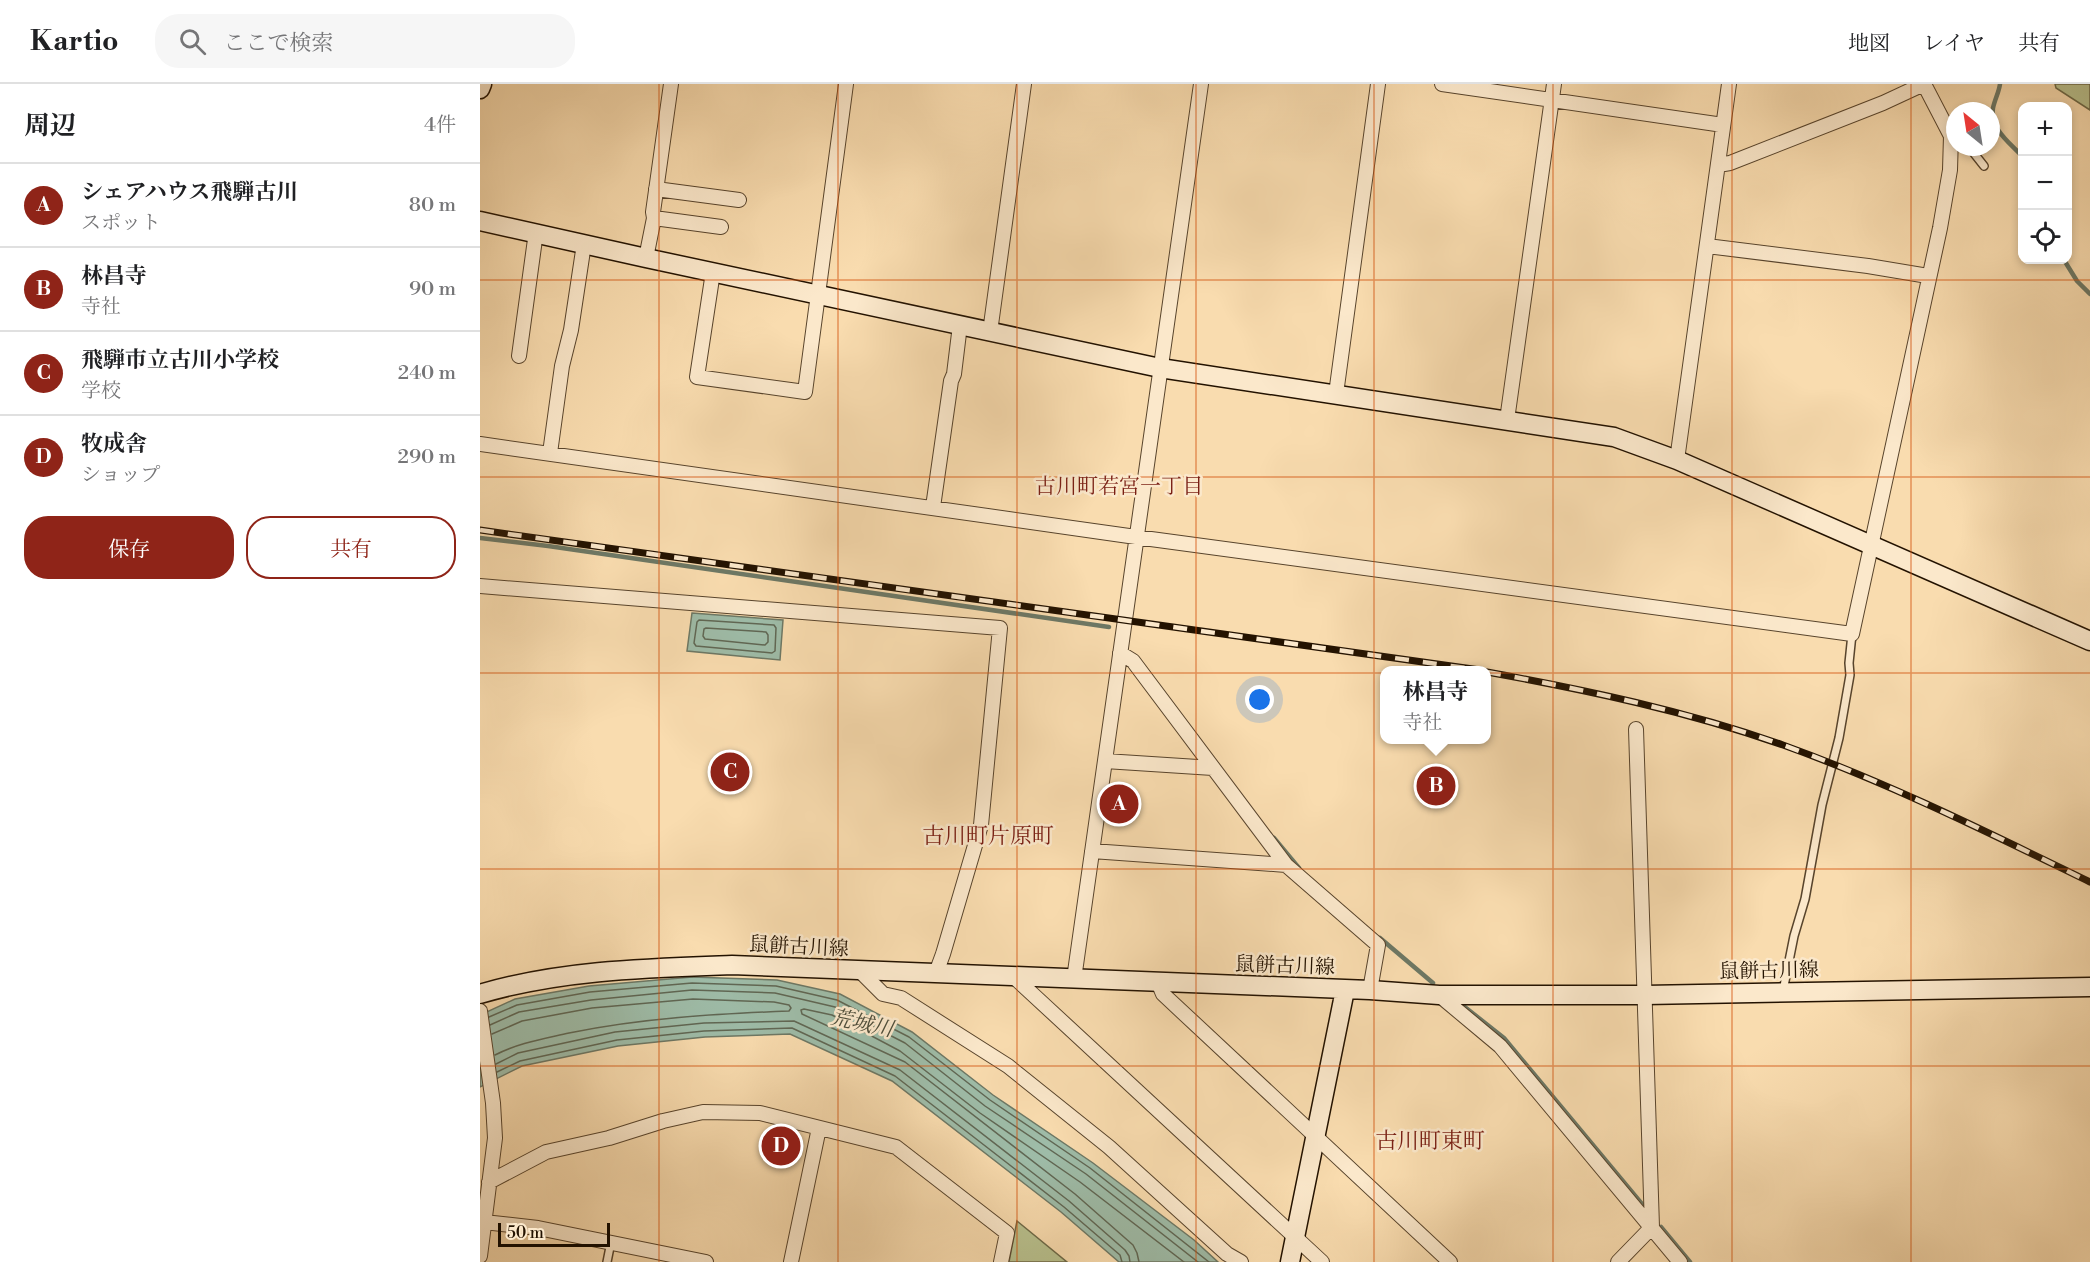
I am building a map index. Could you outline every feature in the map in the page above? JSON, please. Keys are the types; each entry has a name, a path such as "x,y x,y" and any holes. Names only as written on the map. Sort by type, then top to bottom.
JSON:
{"street":[{"path":"480,89 482,84"},
{"path":"646,258 654,218 671,84"},
{"path":"713,272 697,377 805,392 846,84"},
{"path":"990,332 1023,84"},
{"path":"1074,979 1201,84"},
{"path":"1336,394 1378,84"},
{"path":"1442,84 1723,125"},
{"path":"1507,420 1554,84"},
{"path":"1677,460 1729,84"},
{"path":"1718,165 1730,163 1883,103 1924,84 1946,124"},
{"path":"480,444 1136,537 1852,634 1951,156"},
{"path":"656,189 739,200"},
{"path":"654,218 721,227"},
{"path":"480,221 1160,369 1614,437 1677,460 2090,641"},
{"path":"519,356 536,232"},
{"path":"550,453 562,366 572,330 584,244"},
{"path":"1707,246 1868,266 1928,276"},
{"path":"933,507 960,325"},
{"path":"480,586 1000,628 981,825 944,954 936,973"},
{"path":"1120,653 1133,661 1286,865 1377,945 1370,990"},
{"path":"1618,1262 1652,1227 1636,729"},
{"path":"1105,761 1213,768"},
{"path":"1092,850 1286,865"},
{"name":"鼠餅古川線","path":"480,994 508,985 644,968 732,965 1370,990 1439,995 1645,995 2090,987"},
{"path":"860,971 883,994 900,998 1008,1066 1109,1147 1227,1254 1241,1262"},
{"path":"1014,977 1322,1262"},
{"path":"1158,982 1163,994 1450,1262"},
{"path":"1290,1262 1345,990"},
{"path":"1439,995 1500,1046 1680,1262"},
{"path":"480,1011 495,1138 480,1256"},
{"path":"480,1120 493,1108"},
{"path":"489,1182 546,1152 609,1138 663,1120 703,1112 759,1113 896,1147 1007,1233 1001,1262"},
{"path":"791,1262 819,1128"},
{"path":"484,1222 538,1228 706,1262"}],"lane":[{"path":"1976,156 1984,166"},
{"path":"1783,992 1822,805 1839,738 1850,675 1852,634"},
{"path":"607,1262 611,1242"}],"green space":[{"path":"2055,84 2090,84 2090,110 2056,88"},
{"path":"1017,1221 1067,1262 1009,1262"}],"water":[{"path":"692,613 783,620 780,660 687,651"},
{"name":"荒城川","path":"692,977 777,980 840,994 912,1032 993,1095 1093,1163 1194,1240 1218,1262 1119,1262 1061,1212 892,1081 790,1034 705,1037 618,1046 522,1066 480,1087 480,1015 515,999 589,986"}],"waterway":[{"path":"2000,84 1993,108 1994,122 1997,129 2018,152"},
{"path":"2066,264 2077,281 2090,294"},
{"path":"480,538 1109,627"},
{"path":"1274,838 1299,868"},
{"path":"1380,938 1433,983"},
{"path":"1461,1004 1504,1038 1642,1204"},
{"path":"1661,1227 1690,1262"}],"railway":[{"path":"480,530 1451,666"},
{"path":"1491,673 1636,702 1783,745 1900,792 2090,882"}],"place":[{"name":"飛騨市立古川小学校","path":"730,772"},
{"name":"林昌寺","path":"1436,786"},
{"name":"シェアハウス飛騨古川","path":"1119,804"},
{"name":"牧成舎","path":"781,1146"}],"district":[{"name":"古川町若宮一丁目","path":"1119,486"},
{"name":"古川町片原町","path":"988,835"},
{"name":"古川町東町","path":"1430,1140"}]}
